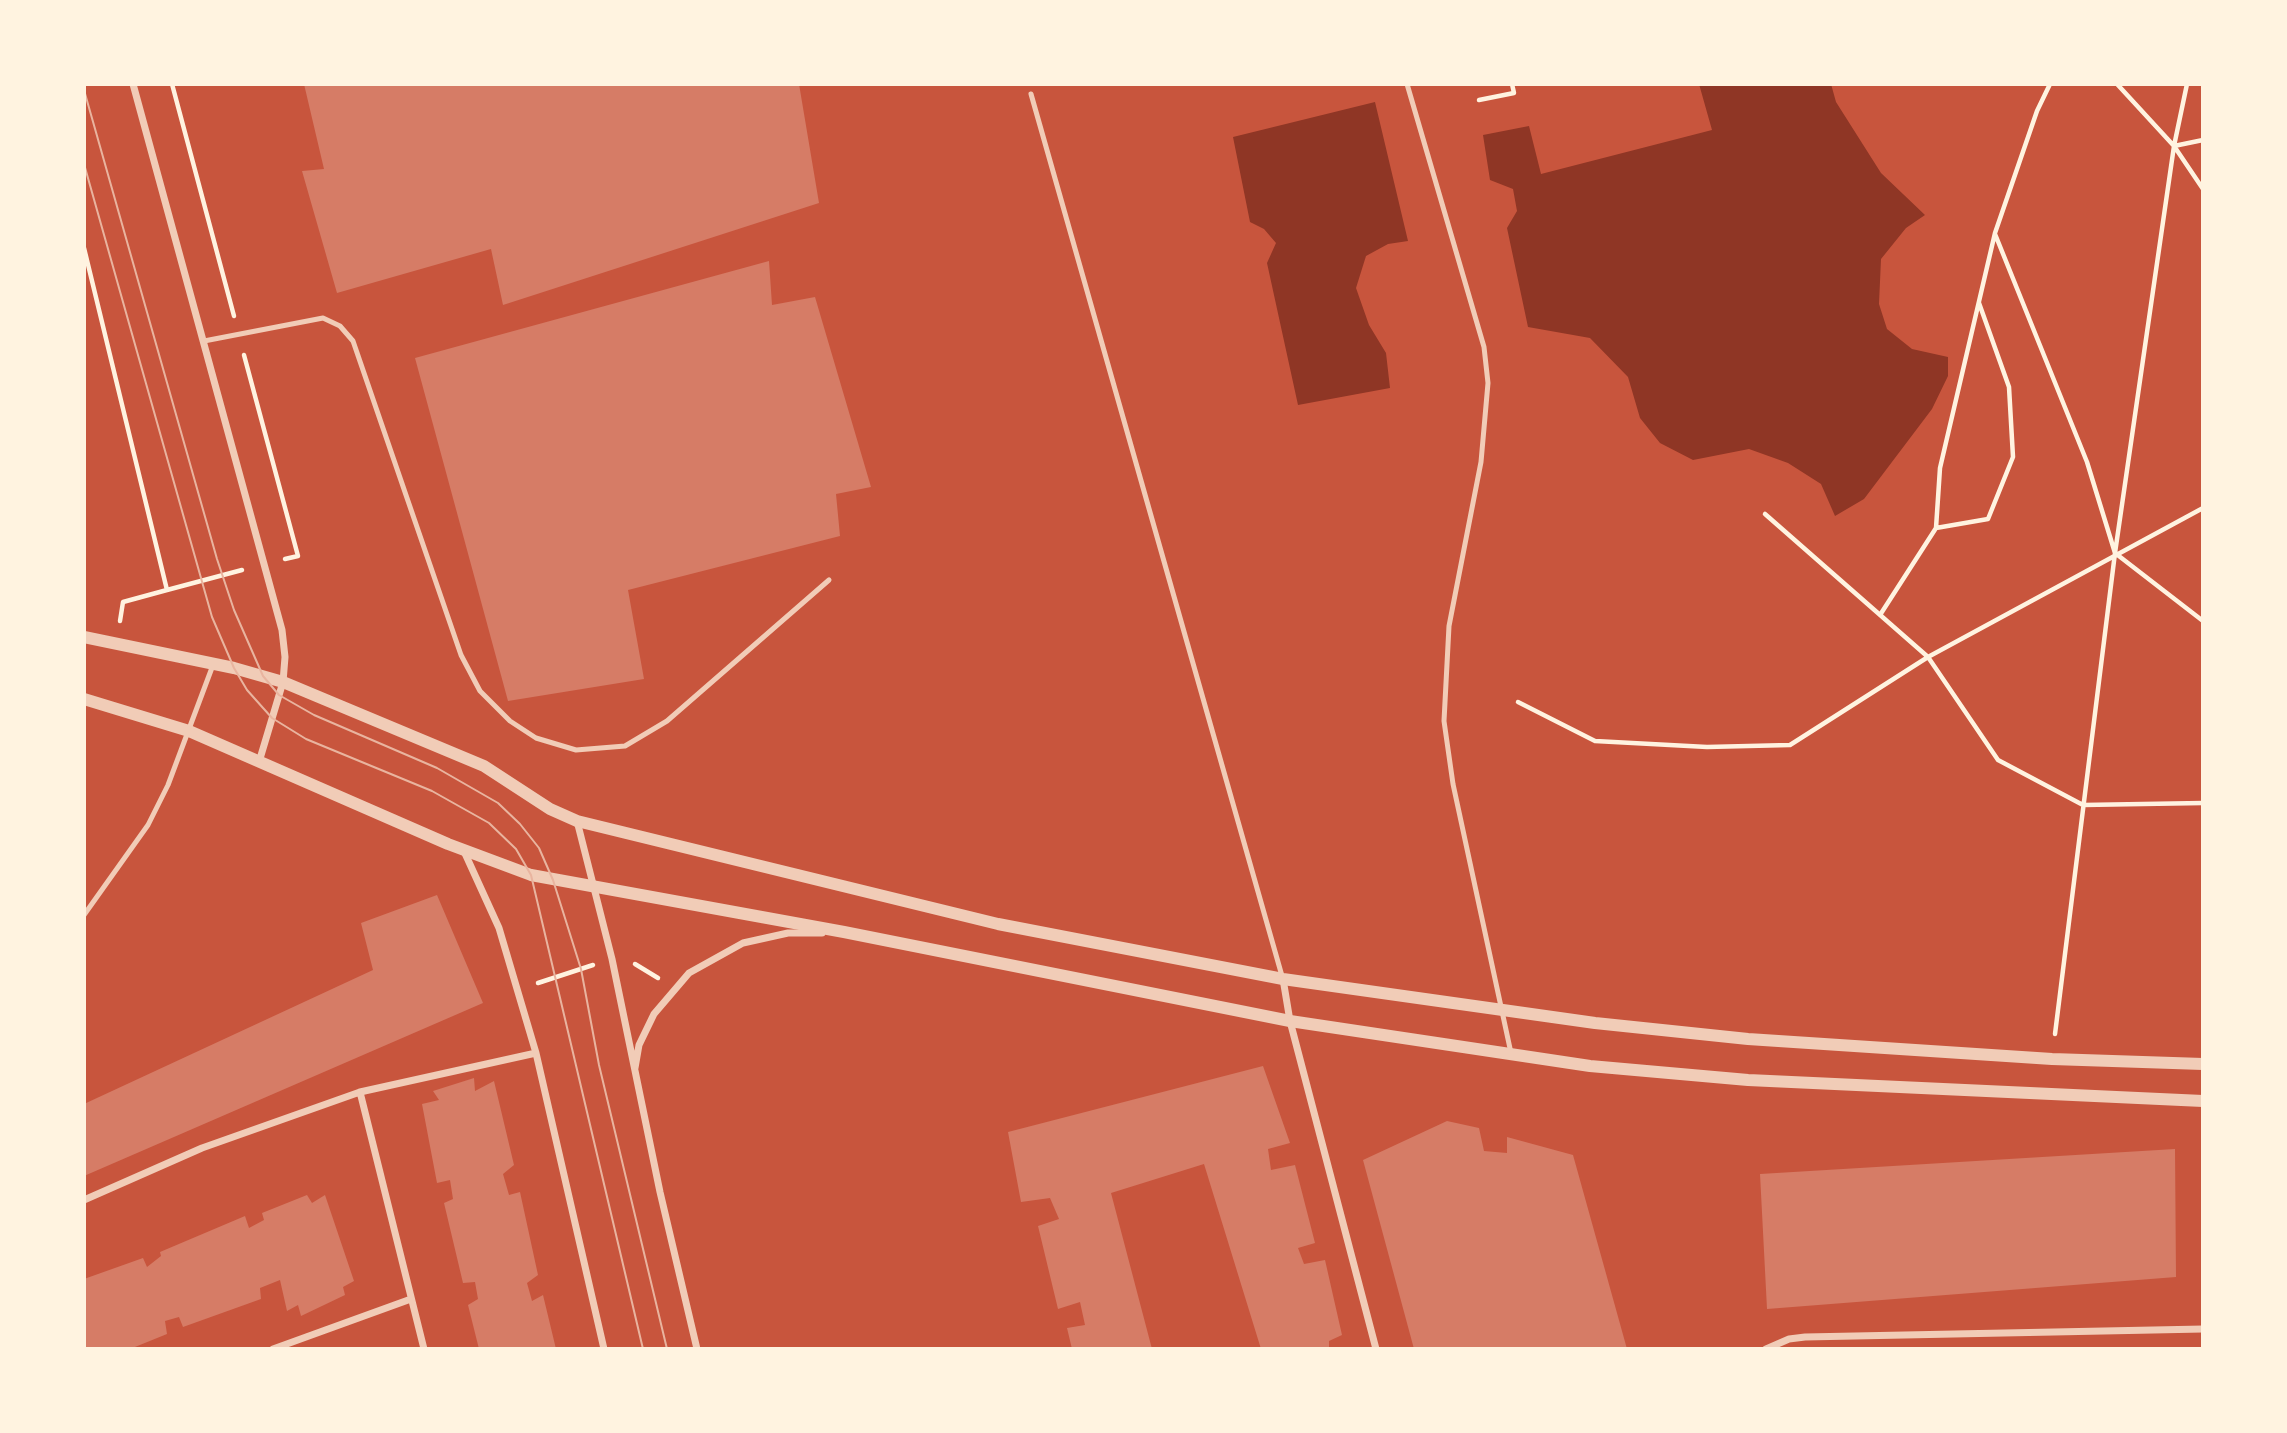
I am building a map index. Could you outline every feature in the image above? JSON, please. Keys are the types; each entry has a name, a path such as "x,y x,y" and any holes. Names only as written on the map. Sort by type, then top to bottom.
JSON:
{"street":[{"path":"134,84 282,630 285,657 283,682 259,762"},
{"path":"84,637 283,682 485,766 550,809 577,821 998,924 1283,979 1502,1011 1748,1039 2052,1059 2203,1064"},
{"path":"84,699 189,731 463,849 531,875 844,932 1290,1021 1590,1066 1748,1080 2203,1101"},
{"path":"577,821 612,959 634,1072 697,1349"},
{"path":"463,849 499,928 536,1053 604,1349"},
{"path":"634,1072 646,1029 674,988 705,962 743,943 788,933 844,932"},
{"path":"1283,979 1290,1021 1376,1349"},
{"path":"84,1200 202,1149 360,1093 536,1053"},
{"path":"360,1093 424,1349"},
{"path":"272,1349 411,1299"},
{"path":"1766,1349 1789,1339 1805,1337 2203,1329"}],"lane":[{"path":"1408,84 1483,347 1488,383 1482,462 1449,626 1444,721 1453,784 1511,1055"},
{"path":"1031,94 1283,979"},
{"path":"204,341 323,318 340,326 353,341 461,655 480,691 510,721 536,738 576,750 625,746 667,721 828,580"},
{"path":"84,915 148,825 189,731 213,665"}],"path":[{"path":"1479,100 1514,93 1512,84"},
{"path":"1880,615 1936,528 1940,468 1995,233 2037,111 2050,84"},
{"path":"2116,84 2174,146 2203,189"},
{"path":"2052,1059 2115,553 2174,146 2187,84"},
{"path":"2174,146 2203,140"},
{"path":"1995,233 2087,462 2115,553 2203,621"},
{"path":"1936,528 1987,519 2013,457 2009,387 1978,301"},
{"path":"1518,702 1595,741 1707,747 1790,745 1928,657 2115,553 2203,508"},
{"path":"1765,514 1928,657 1998,760 2083,805 2203,803"},
{"path":"117,643 123,602 167,590"},
{"path":"517,989 612,959 633,962 674,988"}],"shaded area":[{"path":"1699,84 1831,84 1836,102 1881,173 1925,215 1906,228 1881,259 1879,304 1887,329 1912,349 1948,357 1948,376 1932,409 1864,499 1835,516 1821,484 1788,463 1749,449 1693,460 1660,443 1640,418 1628,377 1590,338 1528,327 1507,228 1517,211 1513,189 1490,180 1483,135 1529,126 1541,174 1712,130"},
{"path":"1375,102 1408,241 1388,244 1366,256 1356,288 1369,325 1386,353 1390,388 1298,405 1267,263 1276,243 1264,229 1250,222 1233,137"}],"building":[{"path":"304,84 799,84 819,203 503,305 491,249 337,293 302,171 324,169"},
{"path":"769,261 772,305 815,297 871,487 836,494 840,536 628,590 644,679 508,701 415,358"},
{"path":"437,895 483,1003 84,1176 84,1104 373,970 361,923"},
{"path":"1263,1066 1290,1143 1268,1149 1271,1170 1295,1165 1315,1243 1298,1248 1304,1264 1325,1260 1342,1335 1329,1341 1329,1349 1261,1349 1204,1164 1111,1193 1152,1349 1072,1349 1067,1328 1085,1325 1080,1302 1058,1309 1038,1226 1059,1219 1050,1198 1021,1202 1008,1132"},
{"path":"474,1078 475,1091 494,1081 514,1165 503,1174 509,1195 520,1192 538,1275 527,1283 532,1301 543,1295 556,1349 479,1349 468,1305 478,1299 475,1282 463,1283 444,1203 453,1199 450,1180 437,1183 422,1104 439,1100 433,1091"},
{"path":"1447,1121 1479,1128 1484,1151 1507,1153 1507,1137 1573,1155 1627,1349 1414,1349 1363,1160"},
{"path":"2175,1149 2176,1277 1767,1309 1760,1174"},
{"path":"307,1195 312,1203 325,1195 354,1281 343,1287 345,1295 301,1316 298,1305 287,1311 280,1280 260,1288 261,1299 183,1327 179,1317 165,1321 167,1334 130,1349 84,1349 84,1279 143,1258 147,1267 161,1256 160,1252 245,1216 249,1228 264,1220 262,1213"}],"tram line":[{"path":"84,90 217,559 234,610 263,676 279,695 314,715 437,768 498,803 520,824 539,848 553,880 581,969 599,1065 667,1349"},
{"path":"84,164 212,617 234,668 247,690 272,718 306,739 432,791 489,823 516,849 531,875 643,1349"}]}
